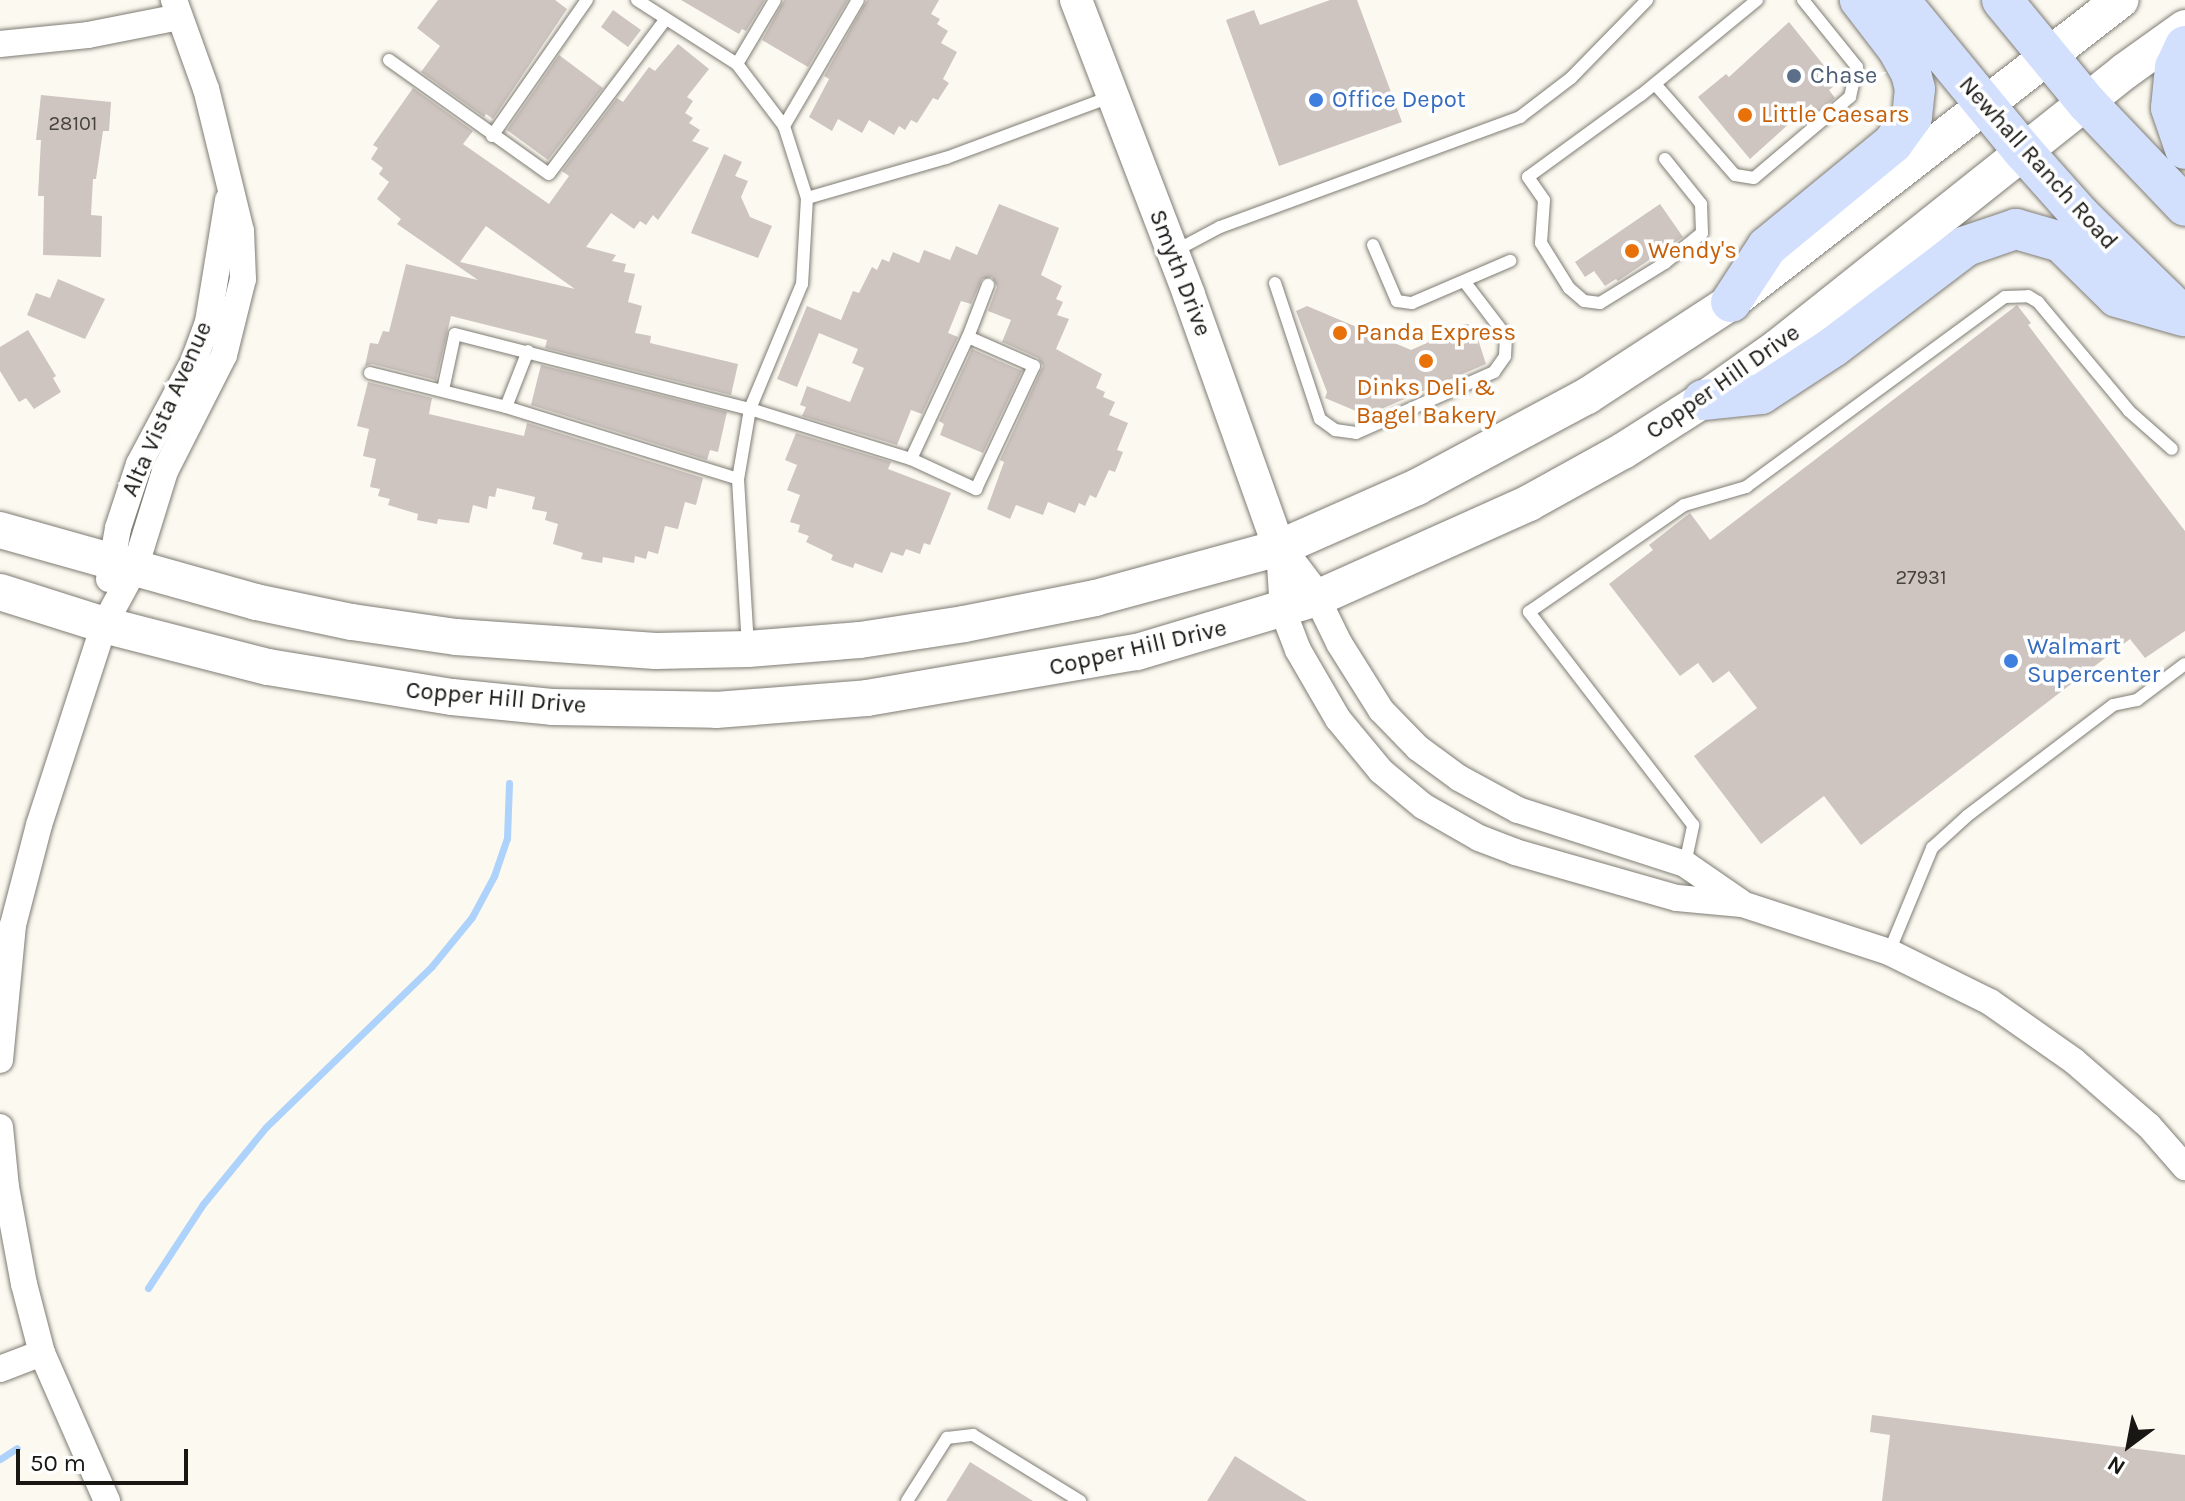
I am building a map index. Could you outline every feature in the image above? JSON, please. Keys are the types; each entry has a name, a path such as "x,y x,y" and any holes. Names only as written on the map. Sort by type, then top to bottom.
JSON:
{"main road":[{"path":"1731,302 1767,247 1893,143 1912,117 1915,89 1911,73 1897,48 1860,0"},
{"name":"Newhall Ranch Road","path":"1899,0 2081,216 2184,317"},
{"path":"2002,0 2087,103 2185,206"},
{"path":"0,530 270,605 456,637 656,651 748,649 860,640 964,624 1095,598 1279,548 1417,487 1587,396 1731,302 2049,59 2121,0"},
{"name":"Copper Hill Drive","path":"0,592 104,625 268,667 452,697 552,707 716,710 867,698 1137,652 1283,611 1317,598 1529,503 1703,400 1839,300 2125,71 2185,28"},
{"path":"2185,46 2175,67 2171,108 2185,149"},
{"path":"1703,400 1761,394 1833,347 1966,246 2016,229 2061,242 2117,297 2184,317"}],"street":[{"name":"Smyth Drive","path":"1076,0 1172,252 1279,548 1317,598"},
{"path":"0,44 88,35 176,9"},
{"name":"Alta Vista Avenue","path":"0,1060 13,925 39,825 123,565 118,528 139,464 193,363 208,322 229,193 206,89 176,9"},
{"path":"1279,548 1283,611 1298,650 1338,719 1381,771 1423,806 1479,838 1515,852 1677,898 1742,904 1889,952 1990,1002 2074,1061 2149,1126 2185,1167"},
{"path":"1317,598 1339,643 1381,710 1418,748 1459,778 1518,810 1685,864 1742,904"},
{"path":"0,1127 6,1187 42,1353 107,1501"},
{"path":"0,1369 42,1353"}],"lane":[{"path":"492,136 587,0"},
{"path":"637,0 737,64 784,126 807,198 802,284 750,409 738,479 748,649"},
{"path":"737,64 775,0"},
{"path":"784,126 858,0"},
{"path":"1172,252 1220,227 1520,117 1571,78 1647,0"},
{"path":"1665,159 1701,204 1702,233 1665,263 1600,303 1584,301 1569,288 1541,243 1544,200 1528,177 1655,84 1757,0"},
{"path":"1655,84 1735,175 1754,178 1850,97 1857,67 1803,0"},
{"path":"389,60 549,174 665,20"},
{"path":"807,198 946,158 1113,96"},
{"path":"1373,245 1397,301 1412,303 1510,261"},
{"path":"1275,283 1320,419 1335,430 1356,433 1494,372 1505,356 1506,336 1464,281"},
{"path":"911,459 968,337 988,285"},
{"path":"1685,864 1693,825 1529,612 1684,505 1746,487 2005,297 2028,296 2038,302 2129,411 2172,449"},
{"path":"443,390 455,334 750,409 911,459 976,489 1034,366 968,337"},
{"path":"506,407 528,351"},
{"path":"370,373 506,407 738,479"},
{"path":"1889,952 1932,848 1967,816 2113,705 2137,700 2185,664"},
{"path":"907,1501 947,1438 973,1435 1080,1501"}],"building":[{"path":"438,0 555,0 567,9 493,119 486,114 484,117 421,72 440,46 417,28"},
{"path":"681,0 765,0 746,31 742,29 739,34"},
{"path":"784,0 848,0 808,67 762,40"},
{"path":"867,0 939,0 931,14 940,19 937,24 948,31 941,43 957,52 943,79 949,83 938,100 933,98 917,123 911,120 905,130 899,126 894,135 869,120 862,133 838,119 832,131 809,117 829,79 824,76"},
{"path":"1330,0 1357,0 1402,122 1279,166 1226,20 1254,10 1260,25"},
{"path":"613,10 641,30 628,47 601,27"},
{"path":"1789,22 1834,78 1830,81 1834,86 1829,90 1835,98 1818,113 1811,104 1750,159 1698,97 1726,74 1729,77"},
{"path":"678,44 709,69 687,97 693,101 685,113 693,118 689,123 700,130 692,141 709,148 658,220 653,215 646,225 640,221 634,229 611,213 586,247 616,255 612,261 626,264 624,272 635,274 628,302 642,306 635,333 651,336 650,343 738,364 731,395 545,348 547,340 451,316 436,380 372,364 365,366 370,343 378,344 383,331 389,332 406,264 478,280 397,224 401,219 377,199 389,182 379,174 383,168 371,159 378,148 373,145 413,88 473,131 463,144 549,204 569,176 562,171 617,98 623,102 649,67 655,71","holes":["486,226 575,289 460,262"]},
{"path":"559,55 603,88 548,160 507,130"},
{"path":"41,95 111,102 109,131 103,131 96,179 93,179 91,215 102,216 101,257 43,255 44,196 38,196 41,140 36,140"},
{"path":"724,154 742,162 735,176 748,181 741,197 750,217 772,226 758,258 691,233"},
{"path":"999,204 1059,228 1041,275 1062,286 1056,299 1063,302 1057,315 1069,319 1056,349 1102,374 1096,388 1105,392 1103,397 1115,402 1109,415 1128,423 1117,450 1123,452 1115,472 1109,470 1096,498 1090,495 1085,506 1079,503 1075,513 1048,502 1043,515 1016,505 1010,519 987,509 1004,462 1000,460 1043,366 1038,358 1002,342 1011,320 988,311 997,287 992,277 982,279 971,304 961,301 948,333 958,337 922,414 911,410 897,445 802,416 806,407 800,405 807,386 850,402 864,368 852,363 858,349 819,333 797,387 777,379 807,306 841,320 853,291 859,293 872,267 877,270 882,259 889,262 893,252 919,263 924,250 950,260 956,246 977,255"},
{"path":"1660,204 1683,237 1618,281 1616,279 1605,286 1594,271 1585,277 1575,262"},
{"path":"58,279 105,299 85,339 27,315 36,293 50,298"},
{"path":"2017,305 2031,323 2028,325 2185,531 2185,631 2145,658 2130,639 1861,845 1824,796 1761,844 1694,756 1757,708 1729,671 1713,683 1698,663 1680,676 1609,584 1653,550 1649,545 1690,513 1710,540"},
{"path":"1307,306 1411,350 1447,334 1457,325 1468,324 1475,330 1486,364 1372,413 1357,407 1356,411 1325,398 1327,392 1296,311"},
{"path":"28,330 56,376 53,378 61,392 34,409 26,398 19,402 0,371 0,347"},
{"path":"972,349 1022,371 983,453 940,435 944,424 939,421"},
{"path":"541,365 727,412 718,452 710,450 707,460 531,405"},
{"path":"368,382 432,398 429,414 524,436 527,423 703,478 696,505 685,502 678,529 665,526 658,554 648,551 646,559 635,556 634,563 603,557 602,563 581,559 583,553 553,544 558,524 545,520 547,512 532,509 535,497 497,488 495,497 489,496 487,509 473,505 469,523 438,519 437,524 417,520 418,514 388,505 390,499 378,496 380,489 370,487 376,459 363,456 369,429 357,426"},
{"path":"796,433 891,462 888,469 951,493 930,545 924,543 920,554 906,549 903,556 891,552 882,573 855,563 853,568 831,560 833,555 806,542 809,536 798,532 800,525 790,522 800,495 787,490 797,465 785,460"},
{"path":"1872,1415 2185,1455 2185,1501 1882,1501 1890,1435 1870,1432"},
{"path":"1235,1456 1307,1501 1207,1501"},
{"path":"970,1462 1033,1501 946,1501"}],"waterway":[{"path":"148,1288 203,1204 266,1127 432,966 472,917 494,876 507,838 509,783"},
{"path":"0,1459 17,1448"}],"place":[{"name":"Chase","path":"1794,76"},
{"name":"Office Depot","path":"1316,100"},
{"name":"Little Caesars","path":"1745,115"},
{"name":"Wendy's","path":"1632,251"},
{"name":"Panda Express","path":"1340,333"},
{"name":"Dinks Deli & Bagel Bakery","path":"1426,361"},
{"name":"Walmart Supercenter","path":"2011,661"}]}
